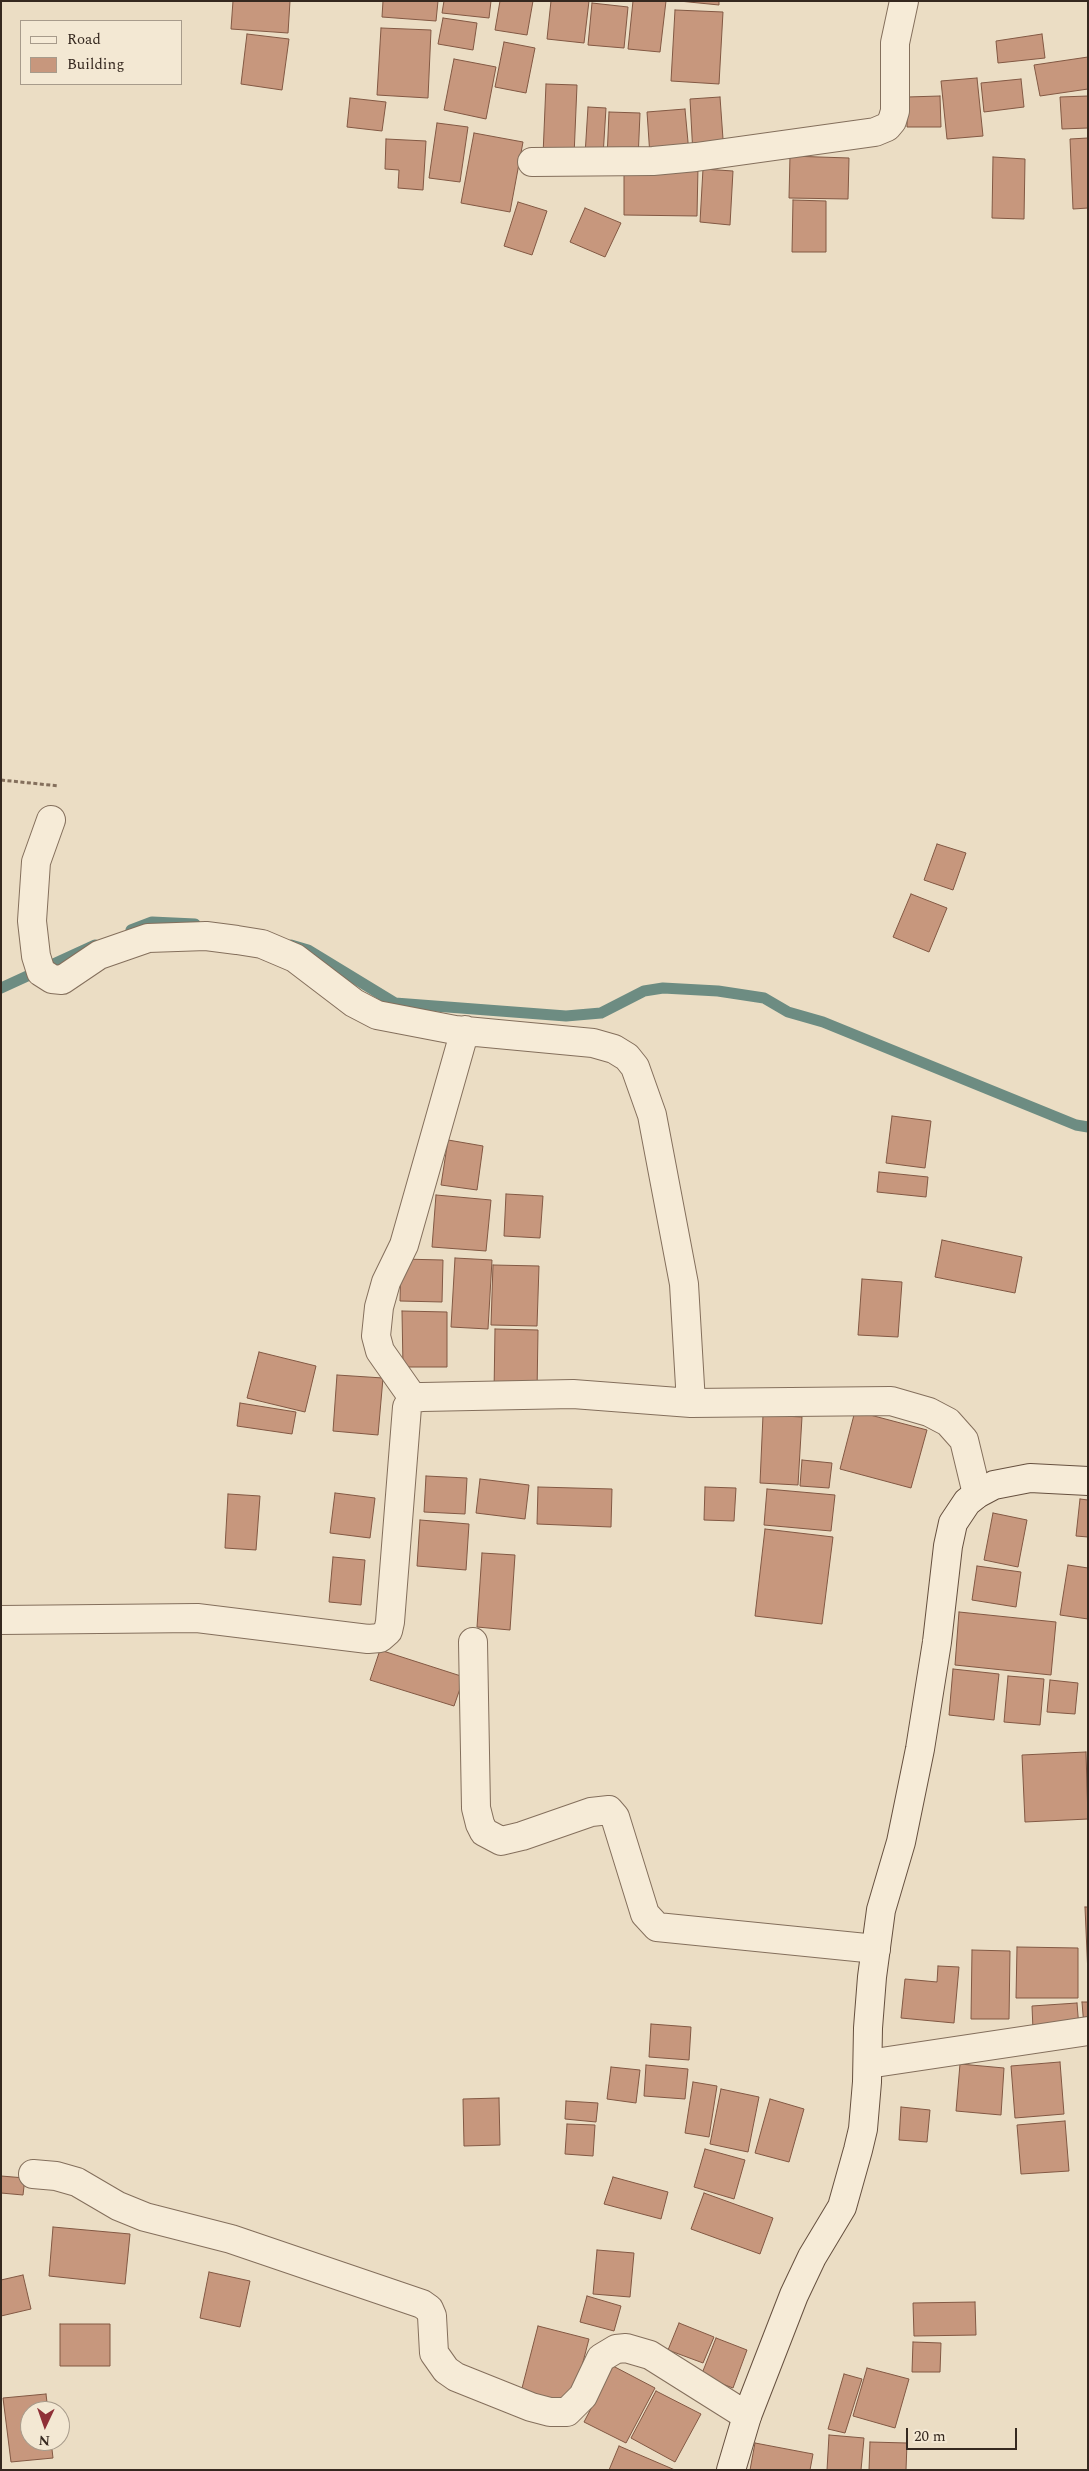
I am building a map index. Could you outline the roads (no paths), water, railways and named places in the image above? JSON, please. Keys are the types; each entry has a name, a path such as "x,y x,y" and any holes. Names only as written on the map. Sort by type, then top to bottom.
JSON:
{"street":[{"path":"532,162 653,161 696,157 875,132 887,127 892,121 895,111 895,43 904,1"},
{"path":"52,820 36,862 32,920 36,956 41,972 52,979 62,980 99,955 148,938 206,936 262,944 295,958 354,1003 377,1015 465,1030 593,1042 614,1048 627,1056 635,1067 652,1116 684,1284 690,1402"},
{"path":"413,1398 380,1351 376,1336 379,1307 386,1282 404,1245 465,1030"},
{"path":"413,1398 573,1394 690,1402 891,1401 929,1412 948,1422 964,1440 977,1494"},
{"path":"1,1620 197,1618 368,1639 380,1638 388,1631 390,1622 407,1407 413,1398"},
{"path":"731,2470 747,2416 803,2275 842,2207 863,2129 868,2064 868,2028 881,1910 908,1812 924,1729 937,1642 948,1546 953,1523 959,1511 977,1494 994,1485 1030,1478 1088,1481"},
{"path":"473,1642 476,1808 484,1832 501,1841 591,1812 608,1810 615,1817 639,1901 645,1914 657,1927 876,1949"},
{"path":"868,2064 1088,2031"},
{"path":"33,2174 56,2176 77,2182 118,2206 145,2217 231,2239 422,2304 429,2309 432,2316 434,2353 446,2370 456,2377 531,2408 550,2412 567,2412 576,2406 583,2396 601,2358 616,2349 626,2348 650,2356 747,2416"}],"waterway":[{"path":"131,930 152,922 195,924"},
{"path":"1,988 95,945"},
{"path":"291,945 308,950 395,1003 566,1016 601,1013 644,991 663,988 718,991 764,998 788,1012 823,1022 1076,1125 1088,1127"}]}
